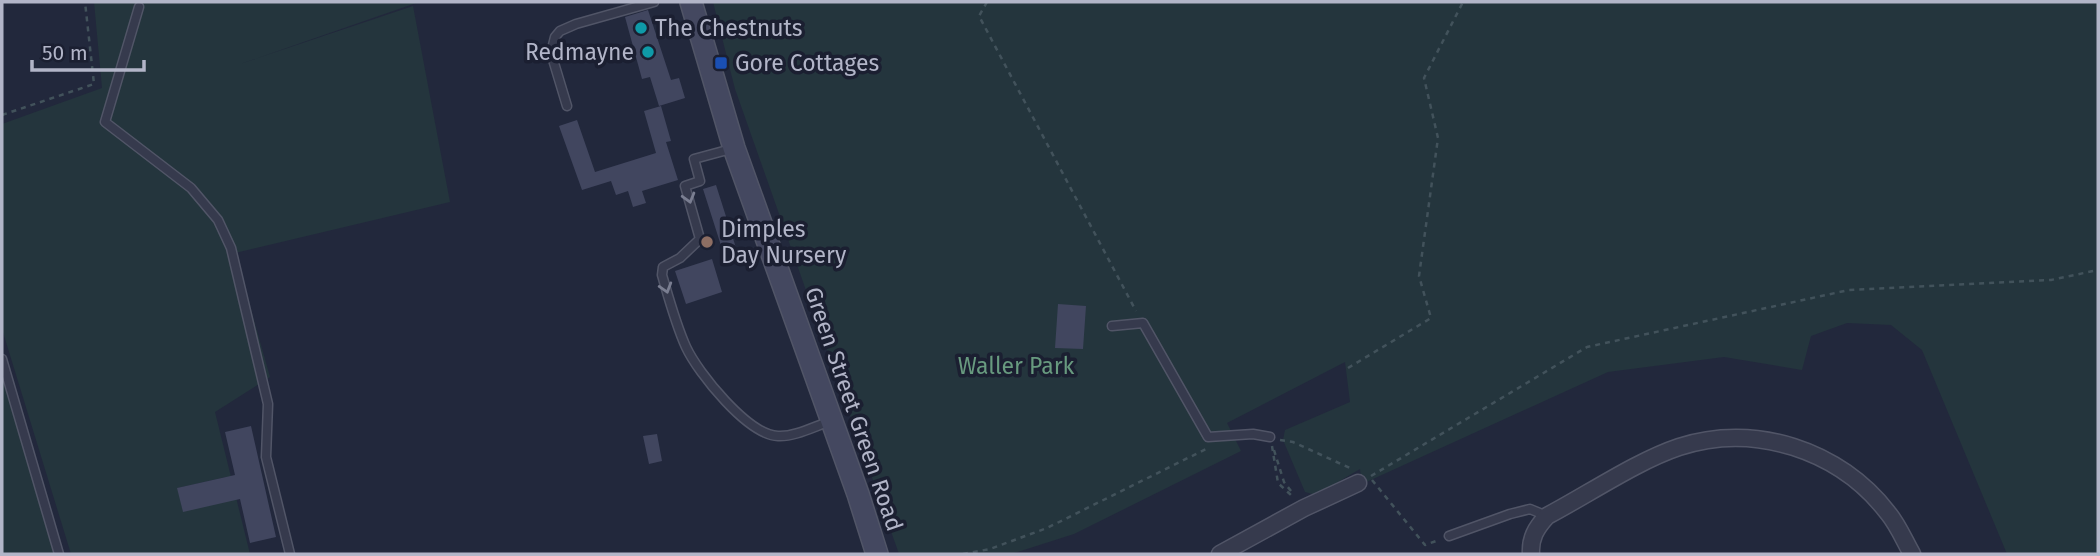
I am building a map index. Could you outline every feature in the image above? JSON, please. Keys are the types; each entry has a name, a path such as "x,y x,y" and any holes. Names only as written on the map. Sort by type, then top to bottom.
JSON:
{"main road":[{"name":"Green Street Green Road","path":"691,2 734,148 877,554"}],"street":[{"path":"1531,554 1530,545 1535,529 1547,516 1678,447 1711,439 1742,437 1798,448 1825,459 1853,477 1888,513 1912,554"},
{"path":"1220,554 1304,508 1364,480"}],"lane":[{"path":"567,106 551,53 555,37 560,31 654,2"},
{"path":"139,7 105,122 191,188 218,220 227,239 268,404 266,457 288,554"},
{"path":"734,148 694,159 700,181 685,186 701,239 680,258 663,267 662,275 685,346 716,390 758,429 778,436 832,421"},
{"path":"1112,326 1143,323 1208,437 1253,434 1270,437"},
{"path":"2,359 59,554"},
{"path":"1449,536 1530,509 1547,516"}],"path":[{"path":"2,115 94,84 85,2"},
{"path":"987,2 979,16 1143,323"},
{"path":"1349,368 1431,318 1419,276 1438,138 1424,78 1463,2"},
{"path":"1364,480 1587,347 1849,289 2050,279 2098,270"},
{"path":"963,554 990,549 1047,528 1209,447 1208,437"},
{"path":"1304,508 1278,484 1270,437 1293,442 1364,480 1425,545 1449,536"}],"green space":[{"path":"94,2 419,2 240,64 413,6 450,202 235,253 270,377 215,412 250,554 71,554 2,329 2,124 102,88","holes":["226,477 183,511 178,488"]},
{"name":"Waller Park","path":"713,2 2098,2 2098,554 2007,554 1922,350 1891,325 1847,323 1811,336 1802,370 1724,357 1608,372 1362,484 1360,469 1316,495 1305,492 1283,440 1285,430 1350,402 1345,362 1227,423 1241,451 1074,534 1011,554 899,554 735,89"},
{"path":"2,375 55,554 2,554"}],"building":[{"path":"648,10 671,80 679,78 685,98 659,106 650,77 642,79 625,17"},
{"path":"661,106 671,141 666,142 678,180 642,191 646,203 633,207 628,191 616,195 611,181 582,190 559,126 577,120 595,172 656,153 644,111"},
{"path":"716,185 737,251 724,255 703,189"},
{"path":"712,259 722,292 686,304 675,271"},
{"path":"1058,304 1086,306 1083,349 1055,348"},
{"path":"251,426 276,537 250,543 240,499 183,512 177,488 235,475 225,432"},
{"path":"657,434 662,461 649,464 643,436"}],"place":[{"name":"The Chestnuts","path":"641,28"},
{"name":"Redmayne","path":"648,52"},
{"name":"Gore Cottages","path":"721,63"},
{"name":"Dimples Day Nursery","path":"707,242"}]}
